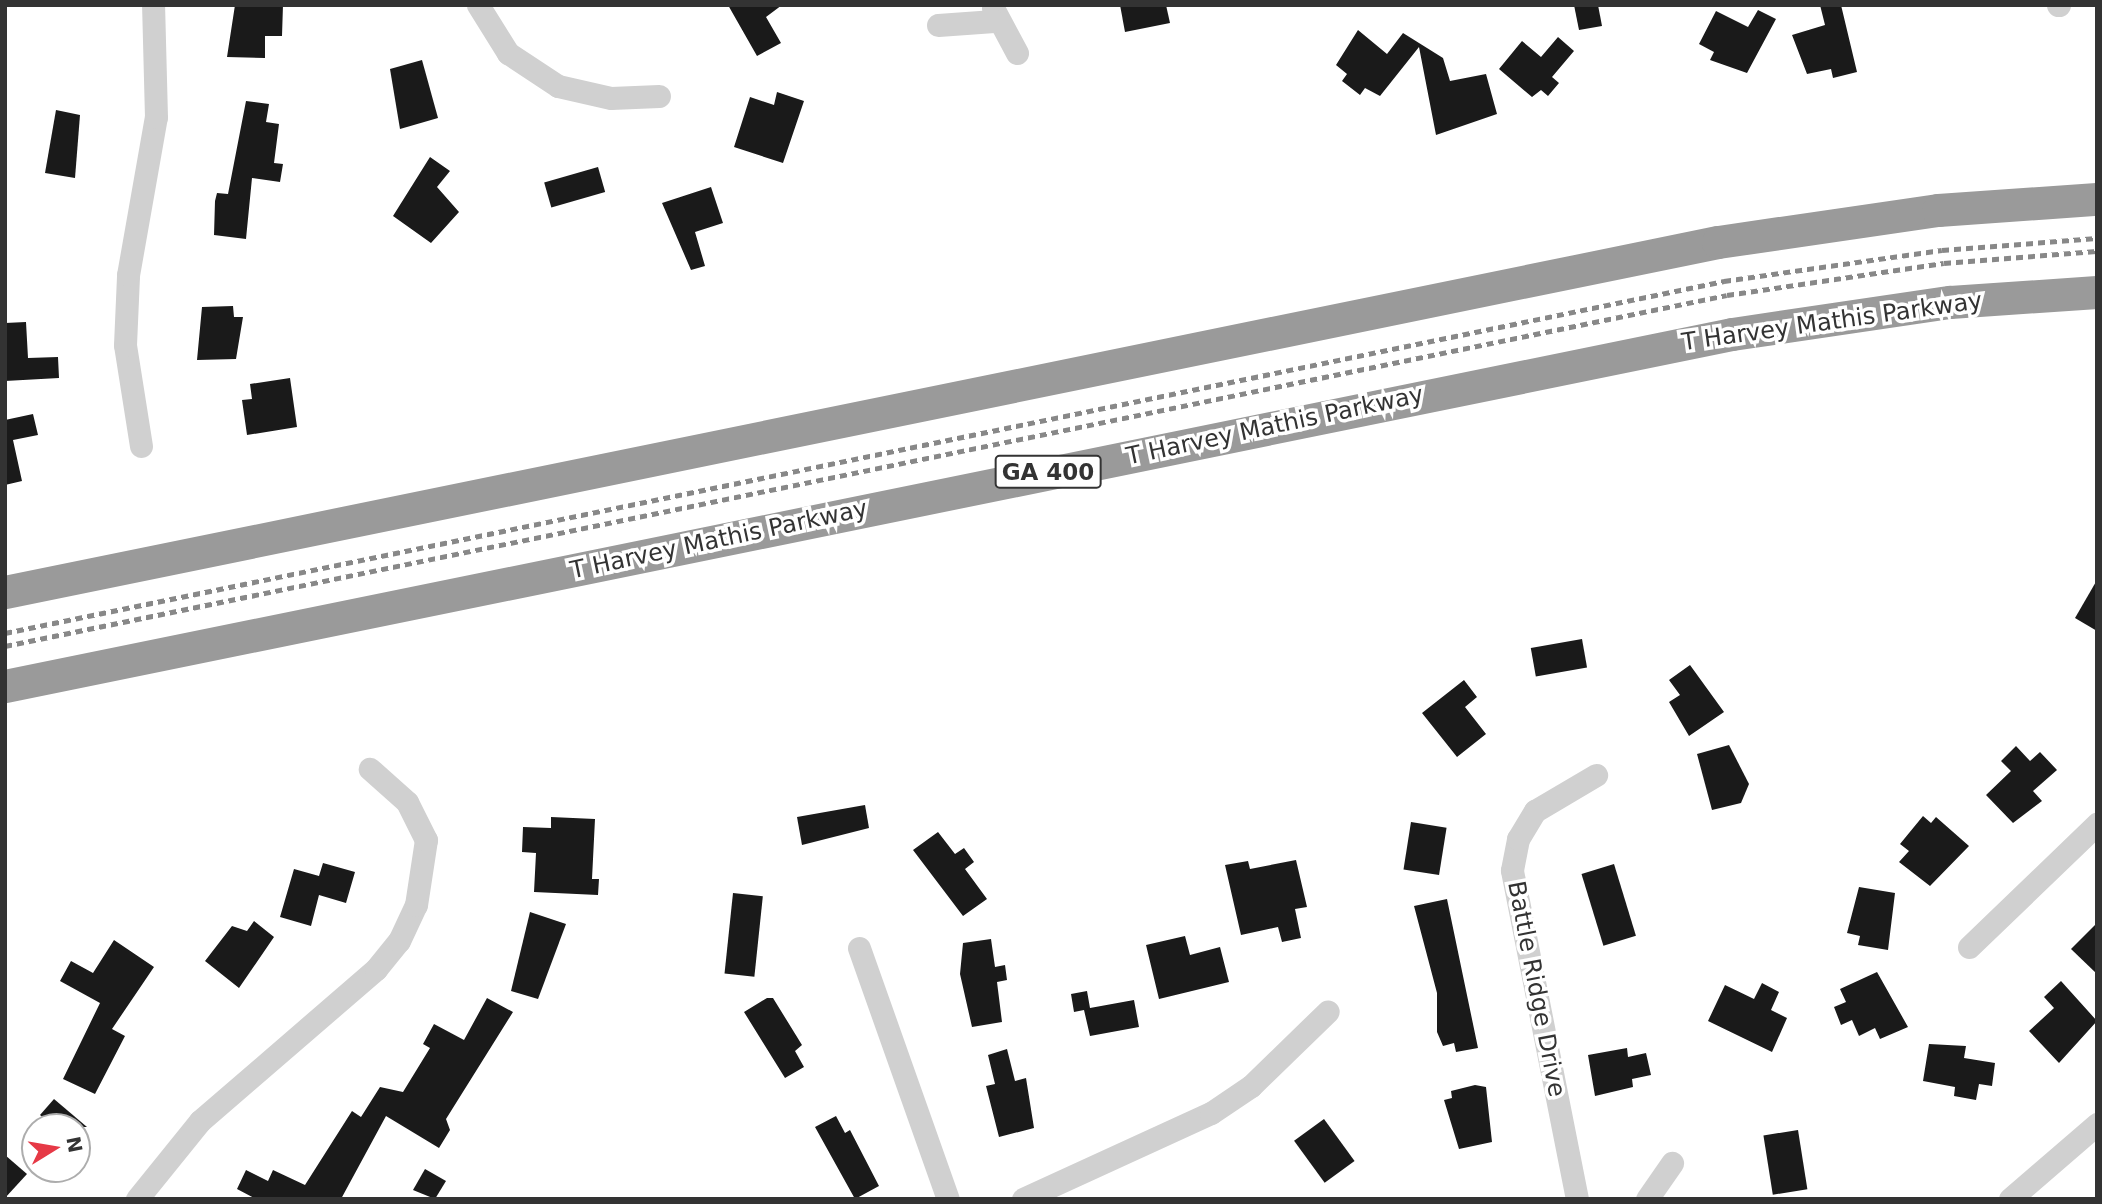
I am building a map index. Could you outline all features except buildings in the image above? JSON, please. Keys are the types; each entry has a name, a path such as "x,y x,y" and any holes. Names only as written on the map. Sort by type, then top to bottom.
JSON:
{"highway":[{"path":"5,592 1718,242 1938,210 2097,199"},
{"name":"T Harvey Mathis Parkway","path":"5,686 1731,334 1950,302 2097,292"}],"street":[{"path":"141,446 125,345 128,275 156,117 153,5"},
{"path":"478,5 508,53 558,86 611,98 659,96"},
{"path":"938,25 993,13 1017,53"},
{"path":"137,1199 200,1121 376,969 399,941 416,905 426,840 407,802 370,769"},
{"name":"Battle Ridge Drive","path":"1577,1199 1512,870 1518,839 1535,811 1595,775"},
{"path":"1969,947 2097,824"},
{"path":"859,948 948,1199"},
{"path":"1023,1199 1211,1113 1251,1086 1328,1011"},
{"path":"2010,1199 2097,1124"},
{"path":"1647,1199 1672,1163"}],"railway":[{"path":"5,633 1724,281 1942,250 2097,238"},
{"path":"5,646 1727,295 1944,263 2097,251"}]}
